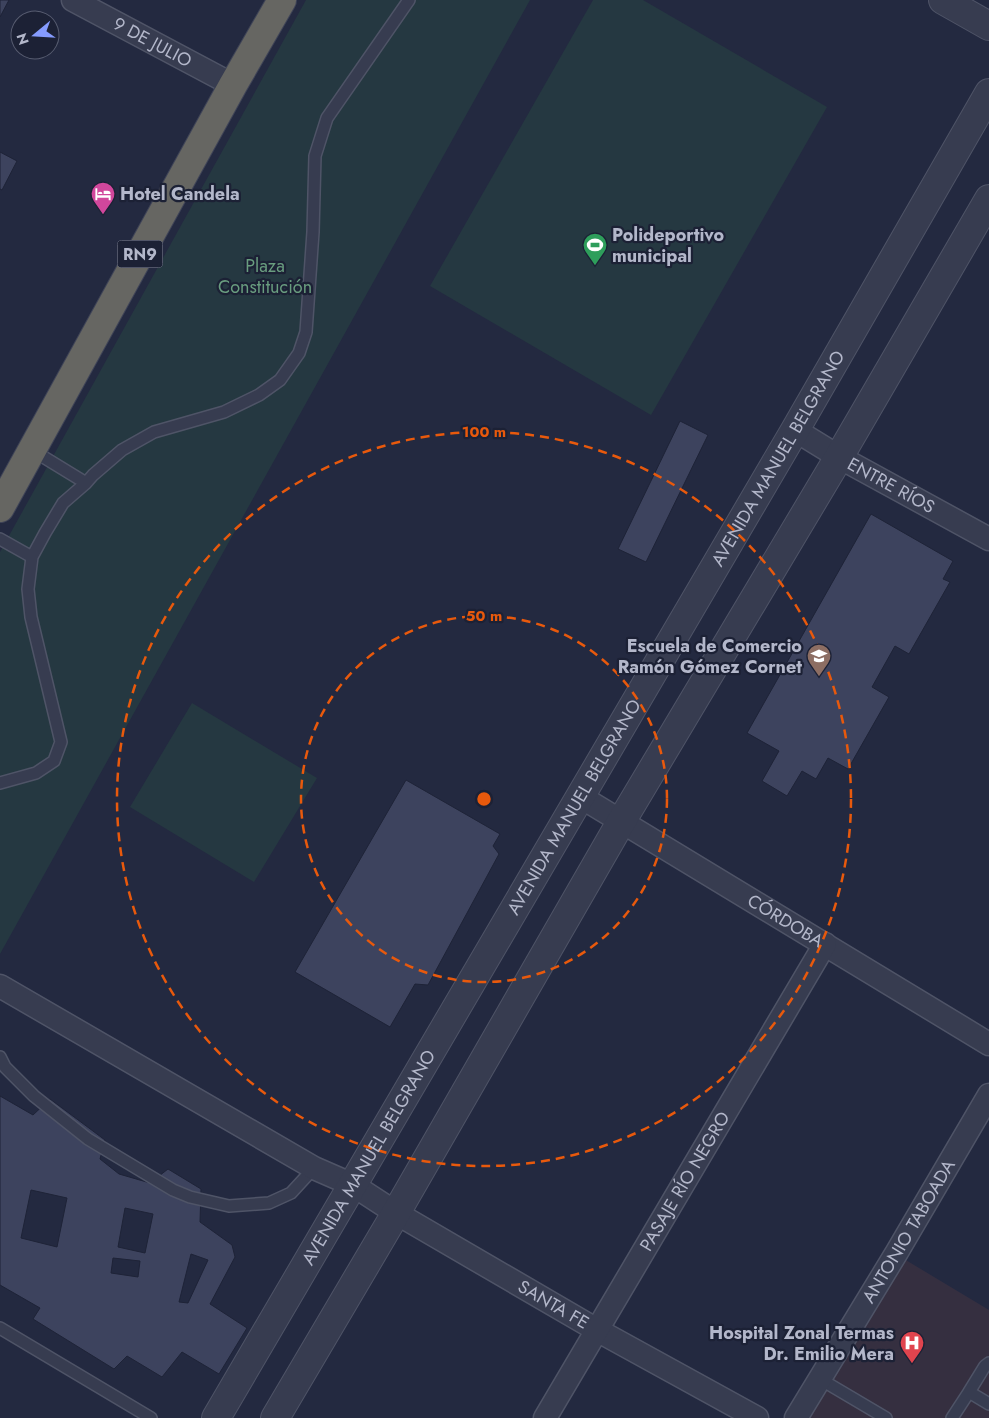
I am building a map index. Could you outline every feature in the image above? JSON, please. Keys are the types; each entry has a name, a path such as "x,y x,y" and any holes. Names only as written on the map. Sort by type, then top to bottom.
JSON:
{"highway":[{"name":"RN9","path":"0,508 8,475 32,450 233,85 282,0"}],"street":[{"name":"9 DE JULIO","path":"73,0 233,85"},
{"path":"943,0 989,26"},
{"name":"AVENIDA MANUEL BELGRANO","path":"216,1418 795,430 989,93"},
{"path":"275,1418 396,1213 621,822 839,457 989,199"},
{"name":"ENTRE RÍOS","path":"795,430 839,457 989,539"},
{"name":"CÓRDOBA","path":"580,797 989,1044"},
{"name":"PASAJE RÍO NEGRO","path":"545,1418 825,944"},
{"name":"SANTA FE","path":"0,986 314,1168 353,1185 396,1213 597,1330 757,1418"},
{"name":"ANTONIO TABOADA","path":"796,1418 897,1252 989,1095"}],"lane":[{"path":"0,784 36,773 54,761 61,742 31,618 28,589 32,557 44,533 64,503 86,483 92,474 122,450 154,432 224,412 259,395 280,380 299,353 306,332 313,232 315,156 328,118 409,0"},
{"path":"32,450 86,483"},
{"path":"0,539 32,557"},
{"path":"0,1057 5,1067 34,1096 88,1139 173,1190 190,1197 229,1206 269,1203 291,1193 314,1168"},
{"path":"0,1328 151,1418"},
{"path":"952,1418 984,1366 989,1363"},
{"path":"820,1379 886,1418"},
{"path":"969,1392 989,1404"}],"shaded area":[{"name":"Hospital Zonal Termas Dr. Emilio Mera","path":"899,1256 989,1310 989,1418 803,1418"}],"green space":[{"name":"Plaza Constitución","path":"306,0 530,0 0,954 0,552"},
{"path":"593,0 643,0 827,107 651,415 430,286"},
{"path":"192,703 317,778 254,882 130,807"}],"building":[{"path":"0,0 9,0 0,17"},
{"path":"0,152 17,161 2,190 0,189"},
{"path":"680,421 708,435 646,562 618,549"},
{"path":"871,514 953,561 943,579 950,582 909,654 895,646 872,687 889,697 848,769 828,758 816,779 802,771 787,796 762,781 779,751 747,733"},
{"path":"406,780 500,834 493,846 499,854 428,985 415,984 390,1027 295,972"},
{"path":"0,1096 33,1115 50,1099 105,1140 100,1159 119,1174 150,1183 168,1169 201,1189 200,1222 232,1245 235,1257 210,1304 247,1328 219,1374 182,1352 162,1377 127,1356 114,1369 33,1319 40,1308 0,1285","holes":["31,1190 67,1198 57,1247 21,1238","125,1208 153,1214 145,1253 118,1247","191,1254 208,1260 188,1303 179,1302","113,1258 140,1261 138,1277 111,1273"]}],"place":[{"name":"Hotel Candela","path":"103,215"},
{"name":"Polideportivo municipal","path":"595,266"},
{"name":"Escuela de Comercio Ramón Gómez Cornet","path":"819,677"},
{"name":"Hospital Zonal Termas Dr. Emilio Mera","path":"912,1364"}]}
